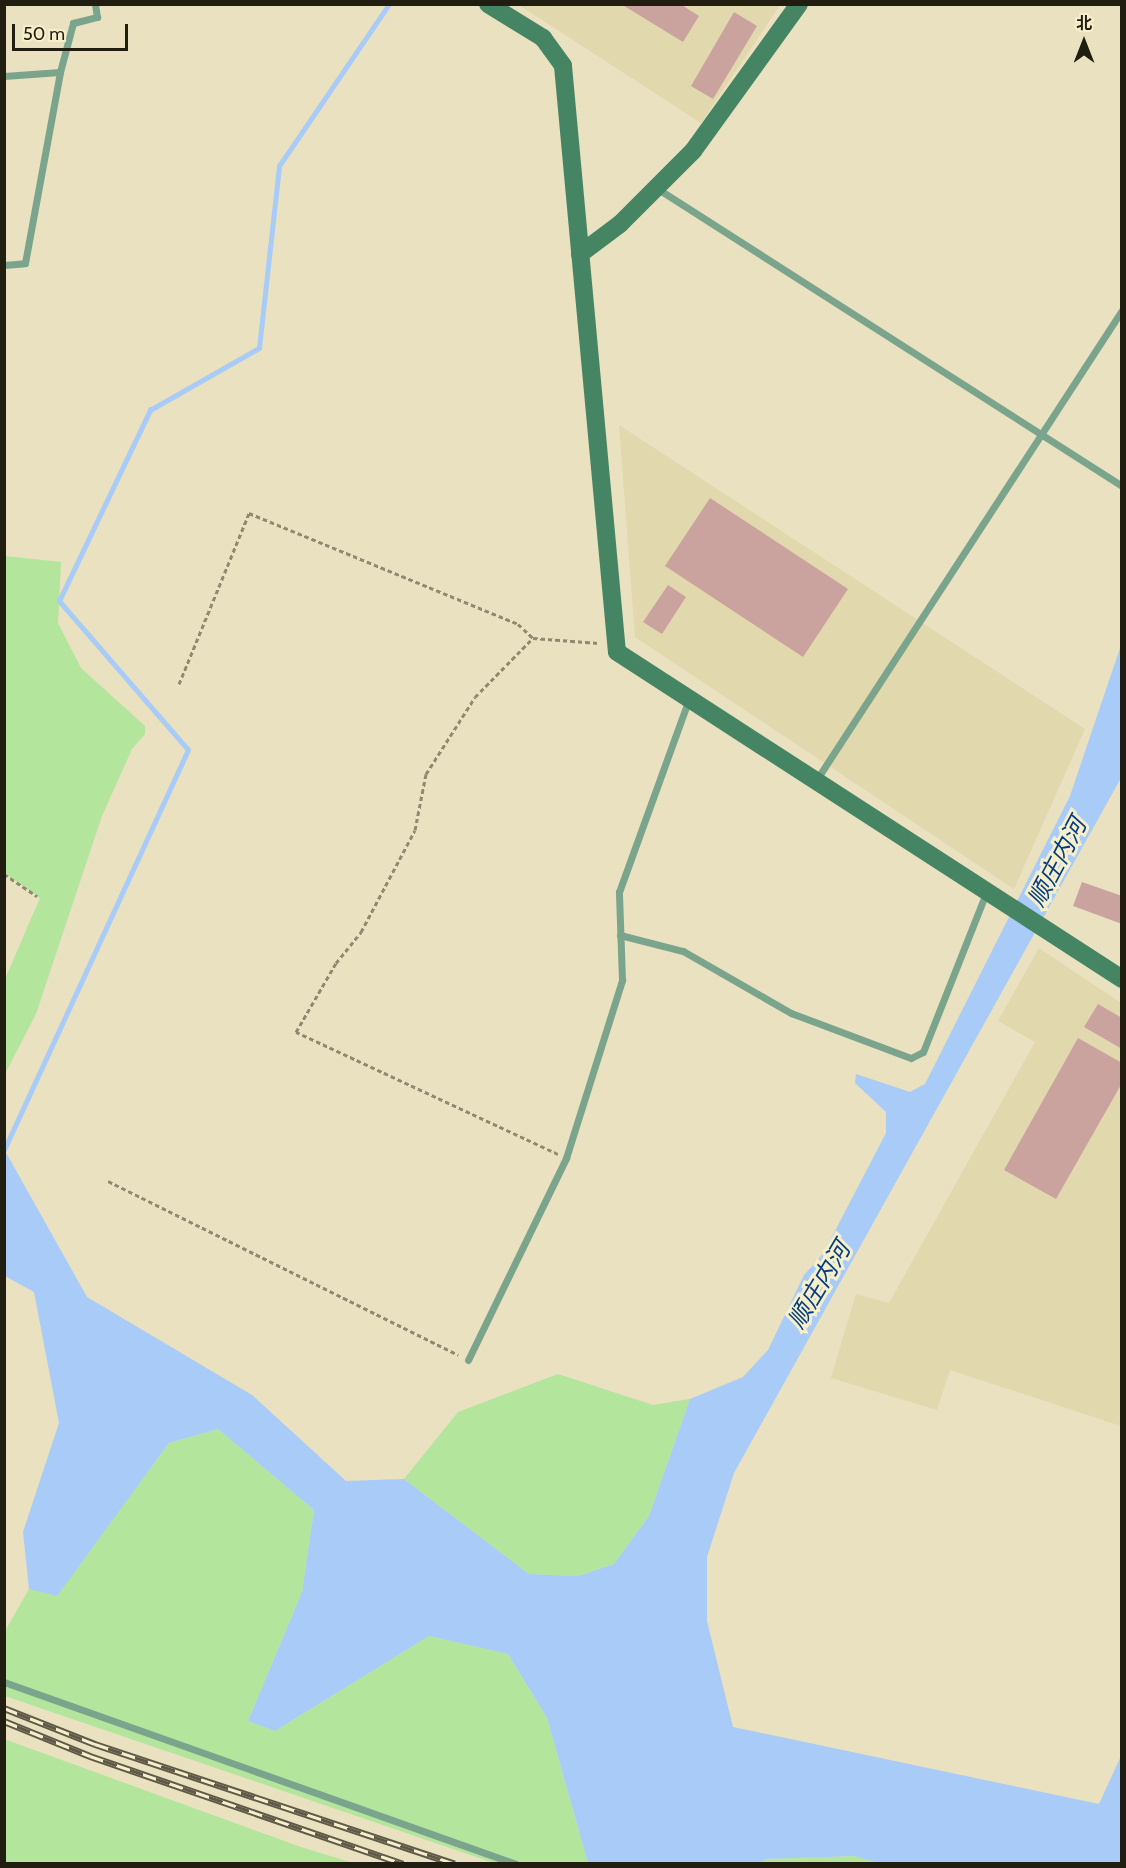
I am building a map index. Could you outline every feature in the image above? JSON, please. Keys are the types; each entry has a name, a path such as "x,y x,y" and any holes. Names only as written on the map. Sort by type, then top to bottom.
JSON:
{"street":[{"path":"488,4 543,38 563,66 617,652 986,893 1004,901 1046,927 1122,979"},
{"path":"580,254 656,188 693,150 799,4"}],"lane":[{"path":"4,265 25,263 60,72 73,23 97,17 95,4"},
{"path":"4,76 60,72"},
{"path":"656,188 1122,486"},
{"path":"816,781 1122,310"},
{"path":"468,1360 566,1158 622,980 619,892 689,698"},
{"path":"620,935 683,951 791,1012 911,1058 923,1052 986,893"},
{"path":"4,1682 516,1863"}],"path":[{"path":"179,684 249,513 518,624 533,638 595,640 617,652"},
{"path":"533,638 475,697 426,774 415,830 361,932 336,963 296,1032 566,1158"},
{"path":"4,874 37,896"},
{"path":"108,1181 468,1360"}],"shaded area":[{"path":"519,5 780,5 701,123"},
{"path":"619,425 1085,729 1014,889 635,637"},
{"path":"1039,948 1121,1003 1121,1426 950,1370 937,1410 831,1378 856,1294 889,1303 1035,1042 998,1021"}],"green space":[{"path":"5,556 61,562 58,623 81,668 145,726 145,734 132,749 102,816 36,1014 5,1074 5,979 40,898 5,874"},
{"path":"558,1374 653,1405 690,1399 649,1516 614,1564 578,1576 529,1574 404,1479 458,1412"},
{"path":"218,1429 314,1510 302,1592 248,1721 275,1731 429,1636 508,1654 547,1718 588,1863 494,1863 5,1696 5,1631 29,1589 57,1595 169,1443"},
{"path":"4,1739 301,1847 353,1863 5,1863"},
{"path":"854,1856 884,1863 759,1864 766,1859"}],"water":[{"name":"顺庄内河","path":"1121,645 1121,778 734,1473 707,1557 707,1621 733,1727 1099,1804 1121,1756 1121,1863 884,1864 854,1856 766,1859 759,1864 588,1863 547,1718 508,1654 429,1636 275,1731 248,1721 302,1592 314,1510 218,1429 169,1443 57,1596 29,1589 23,1532 59,1423 34,1292 5,1276 4,1149 87,1297 252,1395 346,1481 404,1479 529,1574 578,1576 614,1564 649,1516 690,1399 743,1377 768,1350 804,1275 823,1254 886,1133 886,1112 855,1083 856,1074 910,1092 925,1084 1070,796"}],"building":[{"path":"621,4 680,4 699,16 683,42"},
{"path":"734,12 757,26 713,99 691,86"},
{"path":"710,498 848,589 803,657 665,566"},
{"path":"668,585 686,597 662,634 643,622"},
{"path":"1082,882 1122,896 1122,924 1073,906"},
{"path":"1098,1004 1122,1018 1122,1049 1084,1027"},
{"path":"1078,1038 1122,1063 1122,1083 1056,1199 1004,1170"}],"waterway":[{"path":"4,1150 188,750 59,601 150,410 259,348 279,166 389,4"}],"railway":[{"path":"4,1708 95,1744 455,1864"},
{"path":"4,1721 90,1756 403,1864"}]}
